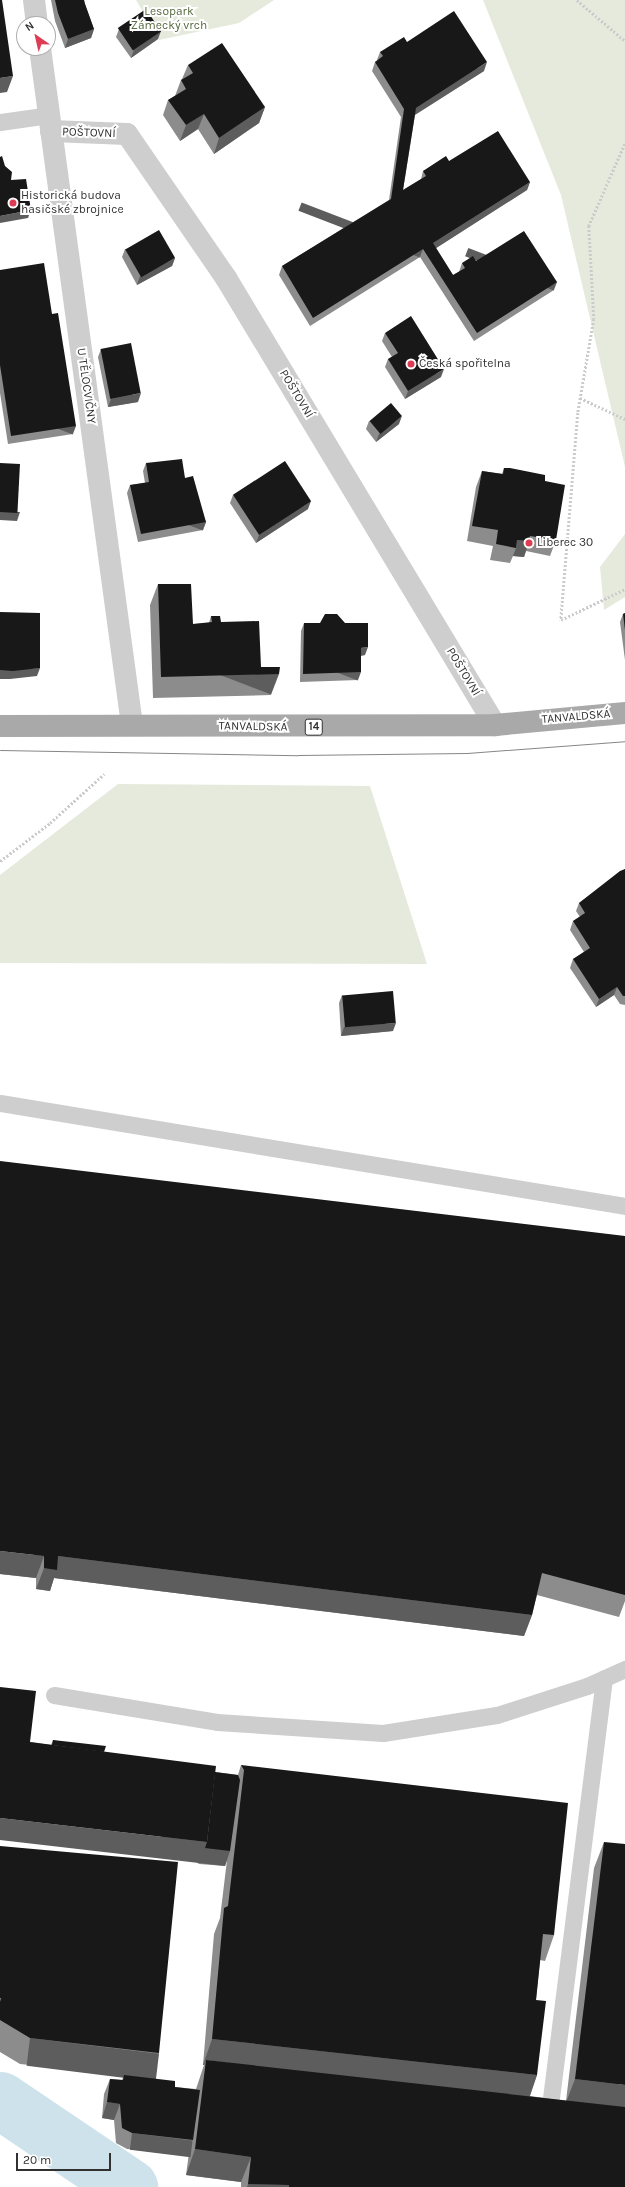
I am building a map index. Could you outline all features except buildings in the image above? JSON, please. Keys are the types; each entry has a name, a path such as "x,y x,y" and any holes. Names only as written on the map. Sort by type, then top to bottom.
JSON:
{"main road":[{"name":"TANVALDSKÁ","path":"0,726 132,725 278,728 495,725 625,713"}],"street":[{"path":"34,0 36,16"},
{"name":"U TĚLOCVIČNY","path":"41,56 132,725"},
{"name":"POŠTOVNÍ","path":"50,123 127,134 226,278 495,725"}],"lane":[{"path":"0,122 50,123"},
{"path":"0,1103 625,1206"},
{"path":"54,1695 217,1722 383,1733 497,1715 604,1678 625,1669"},
{"path":"551,2098 604,1678"}],"path":[{"path":"577,0 625,41"},
{"path":"625,144 589,226 594,319 580,398 562,620 625,589"},
{"path":"580,398 625,419"},
{"path":"0,861 50,823 104,774"}],"green space":[{"name":"Lesopark Zámecký vrch","path":"136,0 274,0 239,23 159,40"},
{"path":"483,0 625,0 625,467 561,195"},
{"path":"625,534 625,597 604,610 600,567"},
{"path":"118,784 370,786 427,964 0,963 0,875"}],"waterway":[{"path":"0,2100 129,2187"}],"tram line":[{"path":"0,750 298,755 467,753 625,741"}],"place":[{"name":"Historická budova hasičské zbrojnice","path":"13,203"},
{"name":"Česká spořitelna","path":"411,364"},
{"name":"Liberec 30","path":"529,543"}]}
